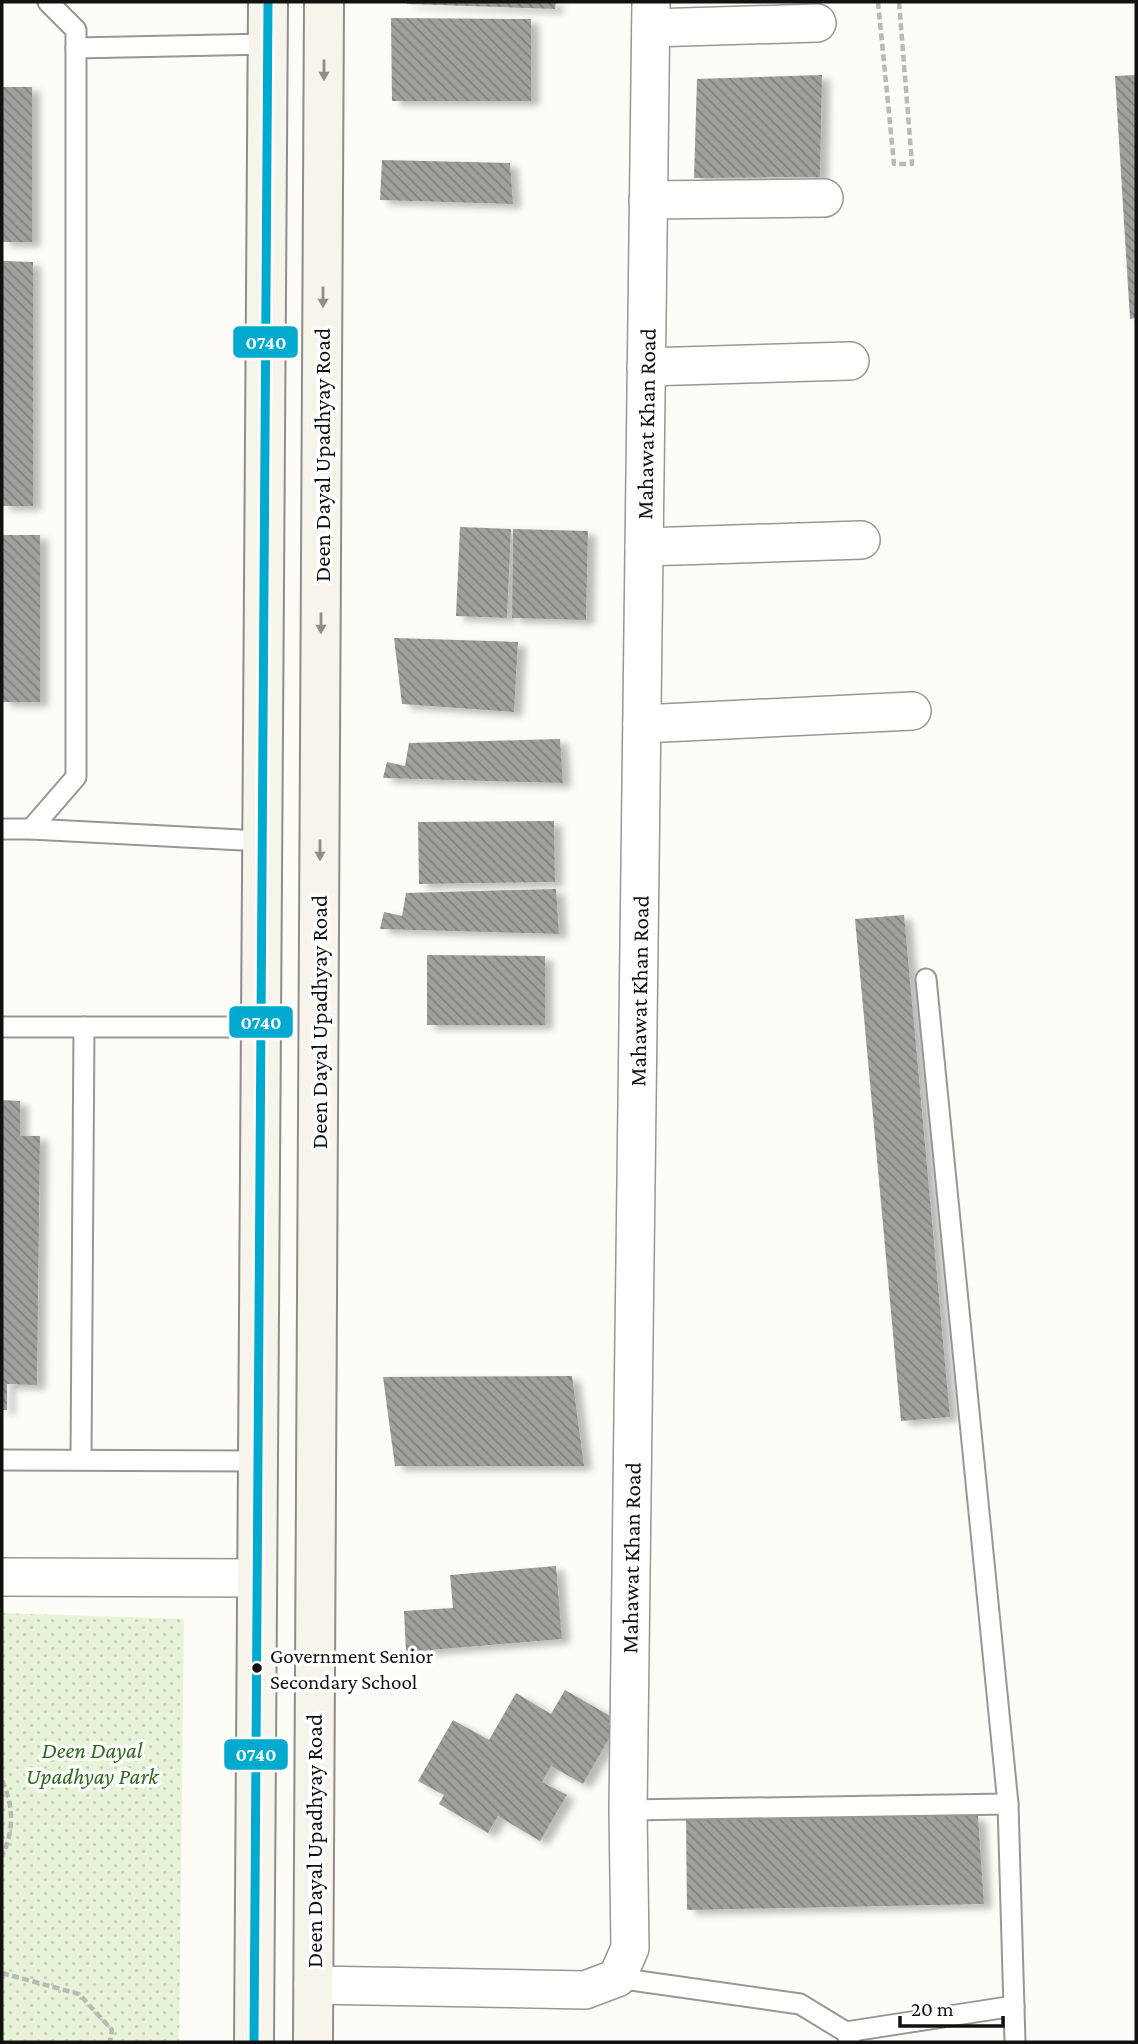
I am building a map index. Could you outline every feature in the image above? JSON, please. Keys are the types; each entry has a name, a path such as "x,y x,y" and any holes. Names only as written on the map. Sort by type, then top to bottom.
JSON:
{"main road":[{"path":"254,2042 268,2"},
{"name":"Deen Dayal Upadhyay Road","path":"313,2042 324,2"}],"street":[{"path":"651,15 817,23"},
{"name":"Mahawat Khan Road","path":"617,1978 630,1948 628,1810 651,15"},
{"path":"649,200 824,198"},
{"path":"646,367 850,361"},
{"path":"644,547 861,540"},
{"path":"642,724 912,710"},
{"path":"2,1577 256,1578"},
{"path":"313,1985 585,1990 617,1978"}],"lane":[{"path":"31,829 76,777 76,30 48,2"},
{"path":"76,48 267,44"},
{"path":"2,829 261,841"},
{"path":"926,979 1007,1804 1015,2042"},
{"path":"2,1027 260,1027"},
{"path":"81,1458 84,1027"},
{"path":"2,1460 81,1458 257,1461"},
{"path":"628,1810 1007,1804"},
{"path":"617,1978 800,2004 848,2037 1014,2006"}],"path":[{"path":"878,2 894,164 912,164 899,2"},
{"path":"2,1781 9,1795 11,1838 2,1856"},
{"path":"2,1973 79,1994 112,2030 110,2042"}],"green space":[{"name":"Deen Dayal Upadhyay Park","path":"2,1613 184,1619 179,2042 2,2042"}],"building":[{"path":"407,2 556,2 555,9"},
{"path":"391,18 531,19 531,101 392,101"},
{"path":"822,75 820,177 694,178 697,79"},
{"path":"1136,75 1136,318 1130,319 1115,76"},
{"path":"2,87 32,87 32,242 2,242"},
{"path":"382,160 510,163 513,204 380,200"},
{"path":"2,261 33,262 33,506 2,506"},
{"path":"460,527 511,529 507,618 456,616"},
{"path":"513,529 588,531 586,620 512,618"},
{"path":"2,535 40,535 40,702 2,702"},
{"path":"394,638 518,642 514,712 402,704"},
{"path":"560,739 563,783 383,778 387,762 405,766 409,743"},
{"path":"554,821 555,882 419,884 418,822"},
{"path":"556,889 559,934 380,929 384,912 402,916 406,893"},
{"path":"904,915 950,1417 901,1421 855,919"},
{"path":"427,955 545,956 545,1025 427,1025"},
{"path":"2,1100 20,1101 20,1136 40,1136 37,1385 7,1384 7,1410 2,1410"},
{"path":"572,1376 584,1466 395,1466 383,1377"},
{"path":"556,1566 562,1639 406,1652 404,1611 453,1608 450,1575"},
{"path":"565,1690 619,1721 583,1784 551,1766 542,1782 567,1795 540,1841 498,1816 488,1833 439,1804 444,1795 418,1781 453,1720 489,1740 516,1693 551,1714"},
{"path":"686,1815 978,1816 984,1904 687,1910"}],"transit line":[{"name":"0740","path":"254,2042 268,2"}],"place":[{"name":"Government Senior Secondary School","path":"257,1668"}]}
